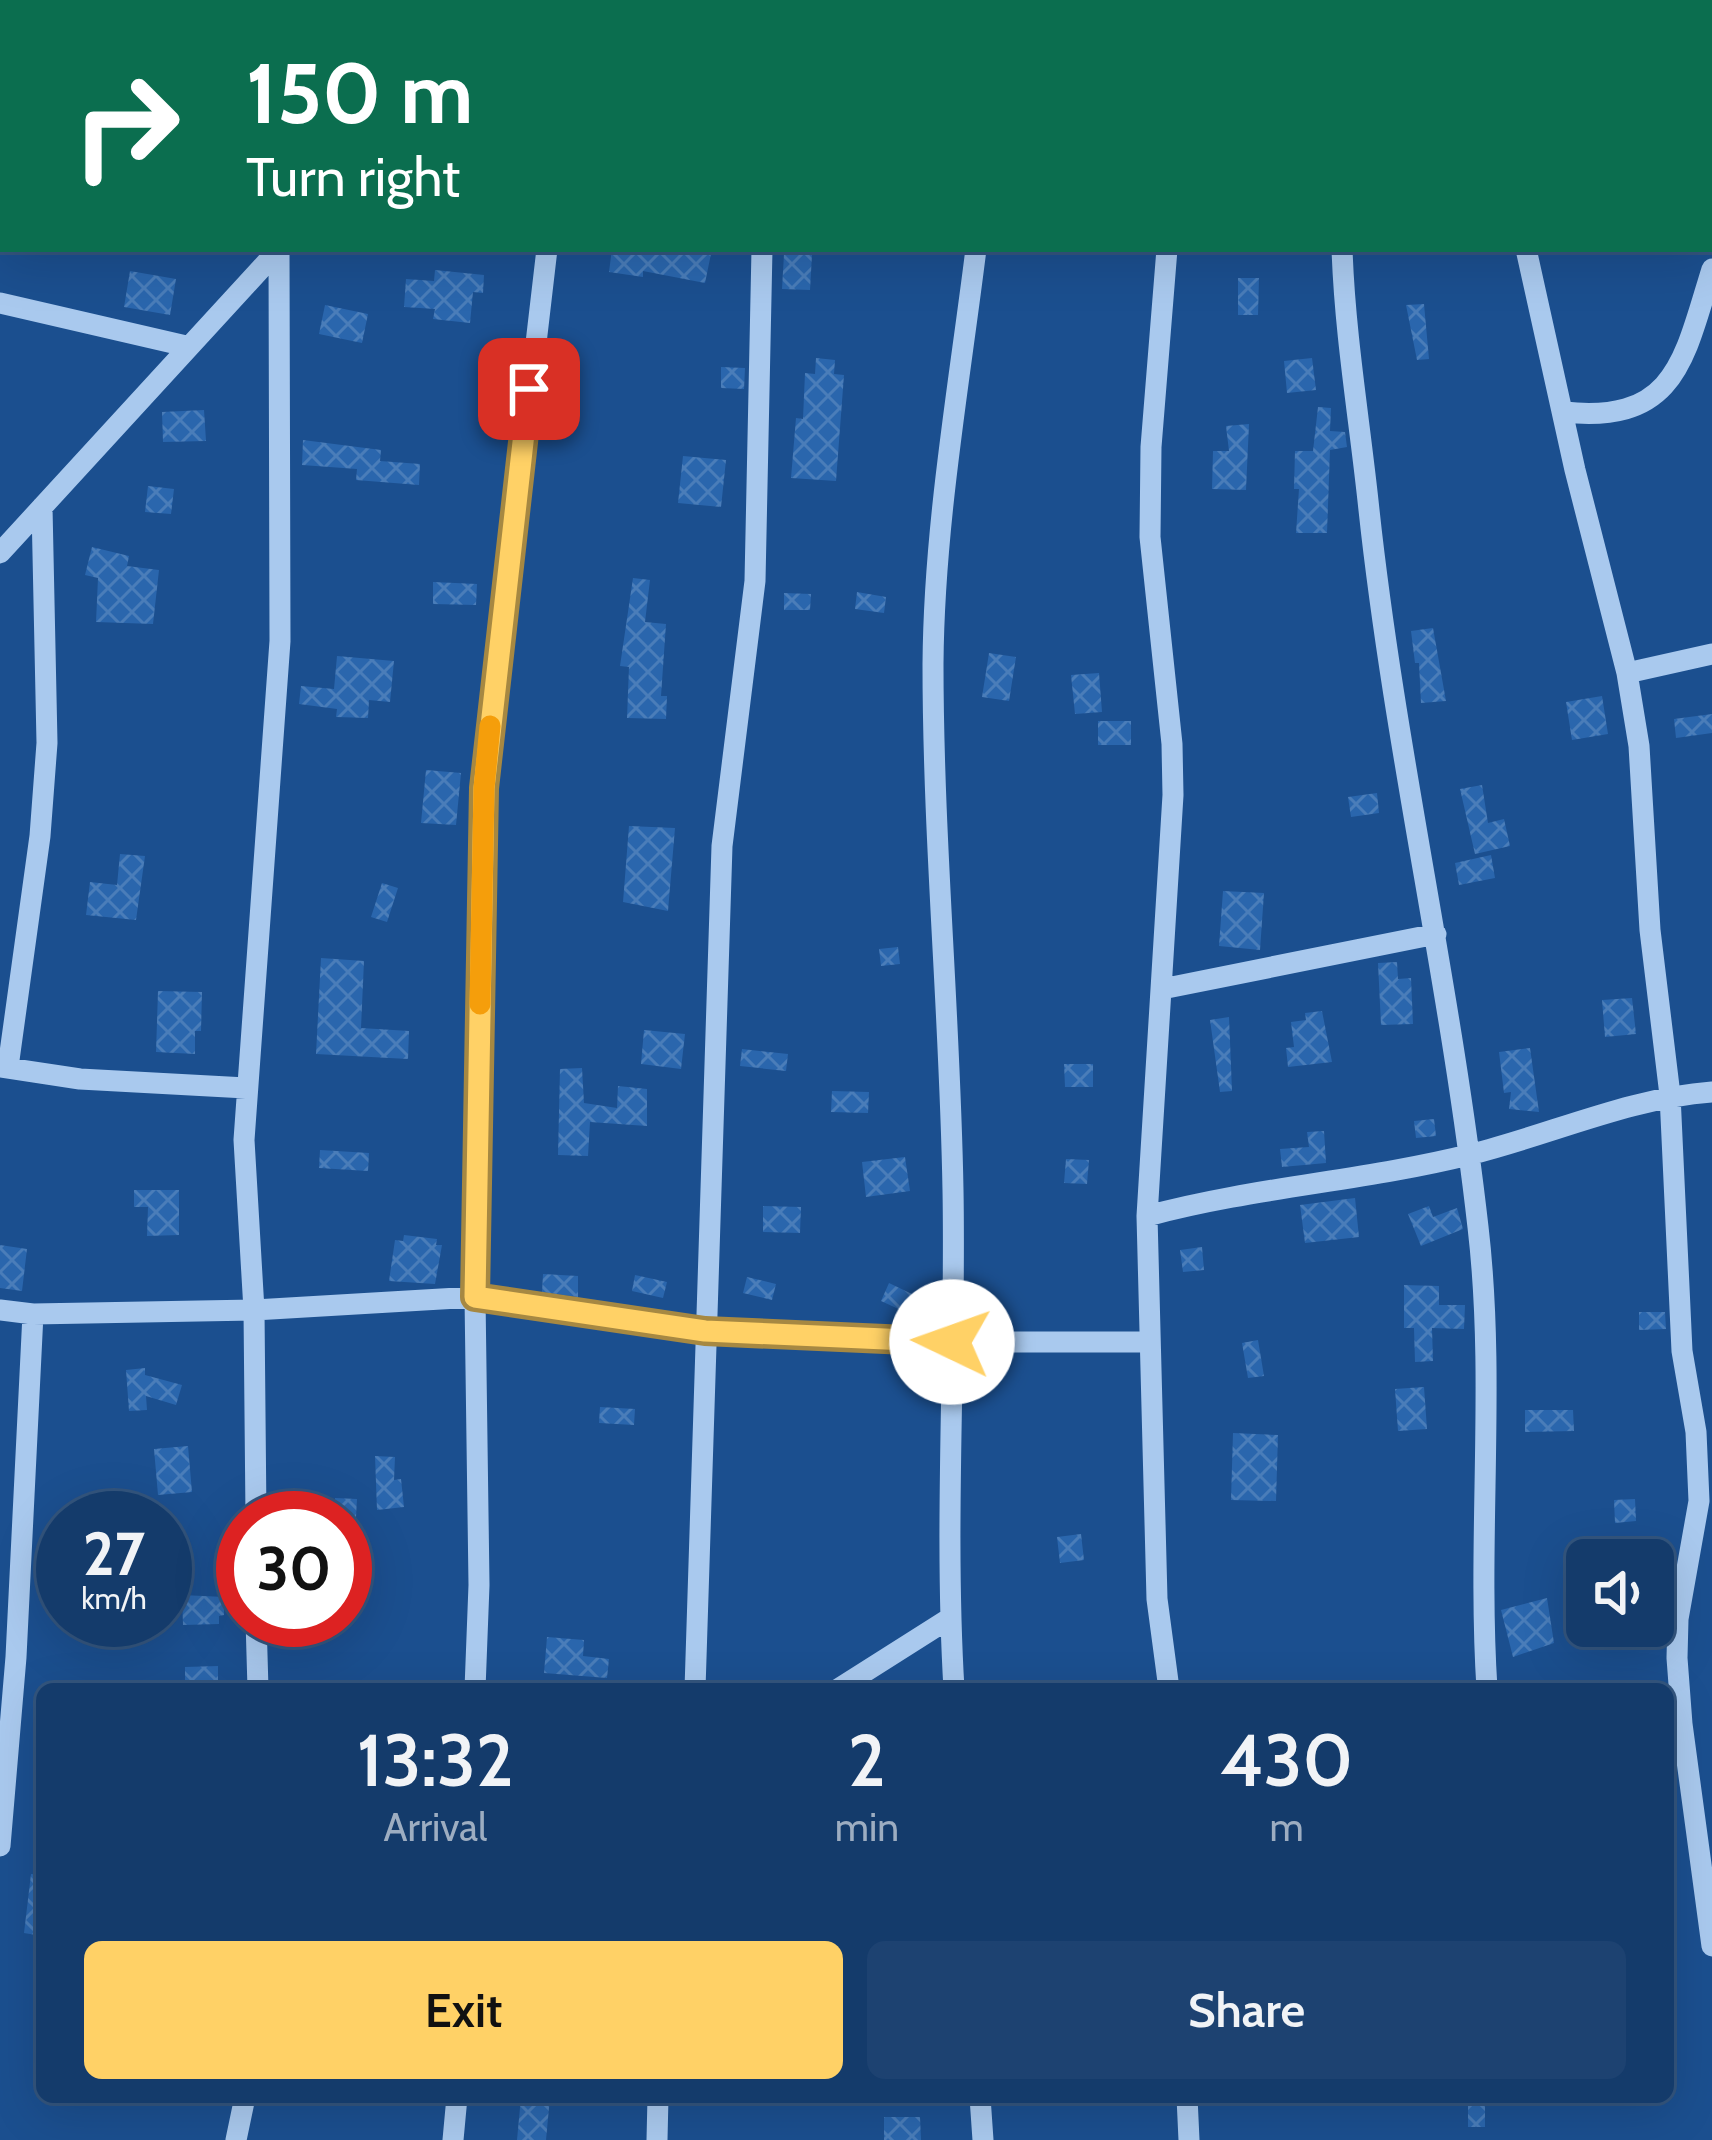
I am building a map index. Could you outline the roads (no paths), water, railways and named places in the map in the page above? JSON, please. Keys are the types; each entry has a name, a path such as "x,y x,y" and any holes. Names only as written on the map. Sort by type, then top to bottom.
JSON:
{"street":[{"path":"4,541 42,507 276,252"},
{"path":"256,1491 254,1310 244,1140 280,641 279,252"},
{"path":"476,1683 475,1297 484,788 547,252"},
{"path":"695,1683 722,847 755,581 762,252"},
{"path":"954,1683 949,1036 935,849 933,664 937,578 976,252"},
{"path":"1166,252 1151,447 1150,537 1172,744 1147,1216 1157,1600 1168,1683"},
{"path":"1342,252 1348,358 1374,575 1436,934 1479,1234 1485,1338 1486,1683"},
{"path":"1527,252 1627,673 1639,746 1650,930 1670,1095 1682,1351 1696,1432 1699,1501 1678,1619 1677,1658 1712,1946"},
{"path":"1564,412 1616,413 1648,403 1673,375 1712,269"},
{"path":"0,303 186,346"},
{"path":"42,507 46,742 40,836 4,1067 80,1079 246,1088"},
{"path":"1627,673 1712,654"},
{"path":"1162,989 1436,934"},
{"path":"1147,1216 1216,1197 1469,1155 1670,1095 1712,1092"},
{"path":"0,1310 33,1314 254,1310 475,1297 705,1331 952,1342 1148,1342"},
{"path":"0,1846 16,1657 33,1314"},
{"path":"847,1683 950,1618"},
{"path":"257,1647 258,1683"},
{"path":"236,2140 244,2103"},
{"path":"453,2140 456,2103"},
{"path":"657,2140 658,2103"},
{"path":"980,2103 983,2140"},
{"path":"1187,2103 1190,2140"}]}
